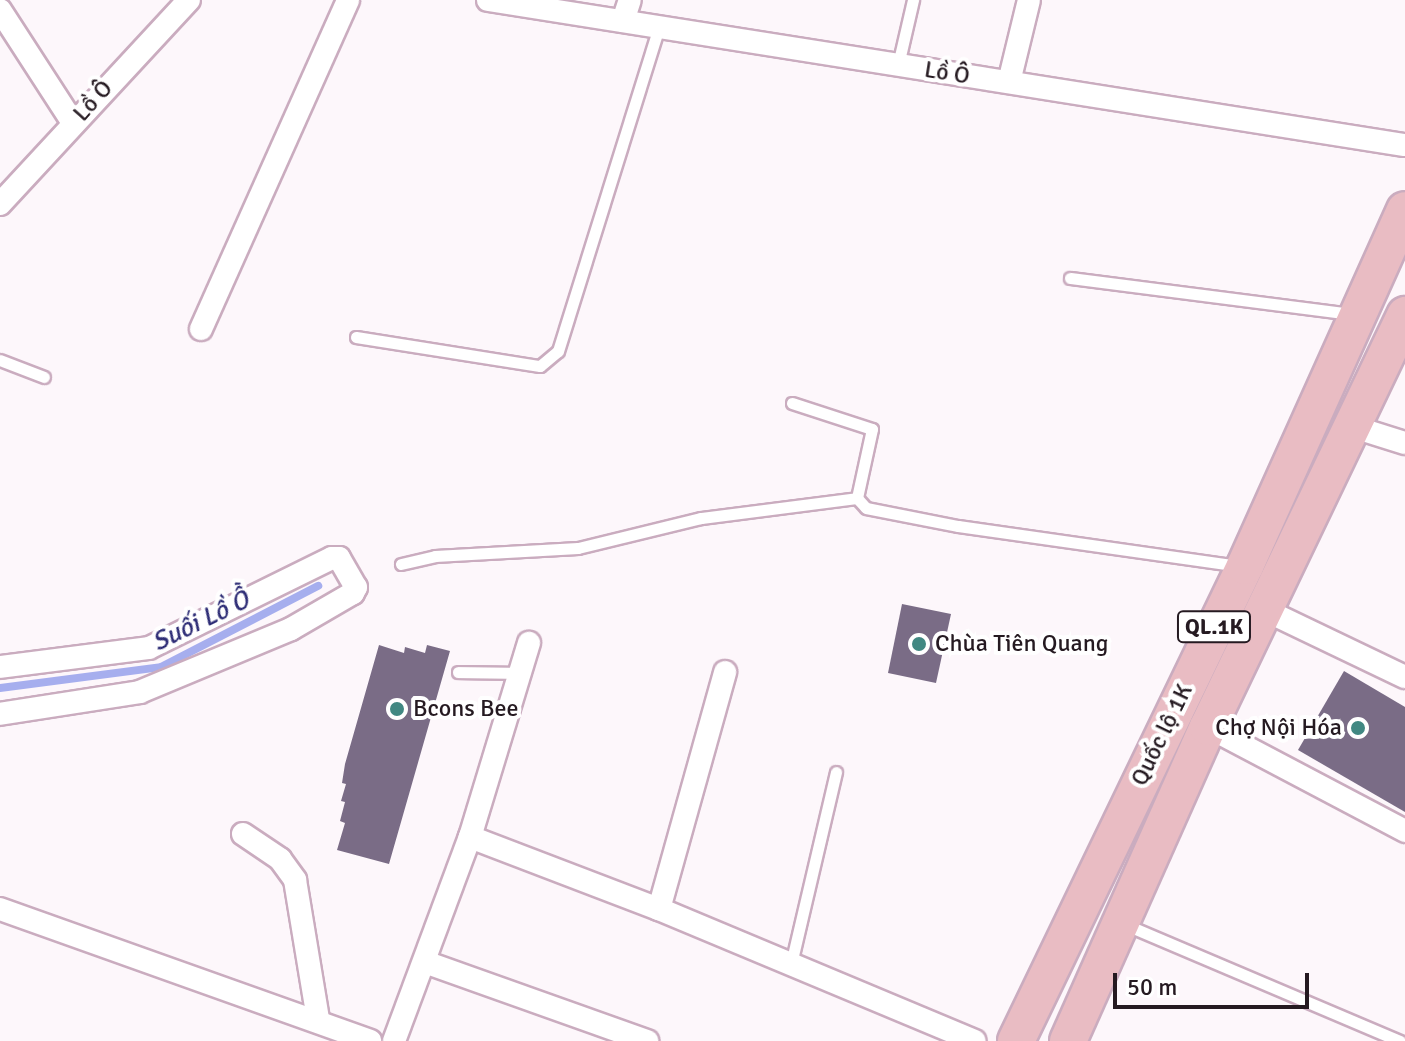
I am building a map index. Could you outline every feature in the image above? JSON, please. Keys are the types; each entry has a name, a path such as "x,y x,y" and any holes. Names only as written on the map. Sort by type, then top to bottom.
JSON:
{"main road":[{"name":"Quốc lộ 1K","path":"1016,1041 1245,566 1405,210"},
{"name":"Quốc lộ 1K","path":"1068,1041 1208,727 1405,315"}],"street":[{"name":"Lồ Ô","path":"0,204 189,0"},
{"path":"201,329 348,0"},
{"name":"Lồ Ô","path":"488,0 626,10 659,27 1405,145"},
{"path":"1009,82 1029,0"},
{"path":"0,10 73,123"},
{"path":"1354,427 1405,443"},
{"path":"0,667 149,648 332,558 339,558 356,587 353,593 291,629 140,692 0,714"},
{"path":"1265,610 1405,677"},
{"path":"394,1041 470,837 529,643"},
{"path":"659,909 725,672"},
{"path":"1208,727 1405,831"},
{"path":"243,834 280,859 295,880 318,1019"},
{"path":"470,837 659,909 974,1041"},
{"path":"0,909 318,1019 370,1041"},
{"path":"425,962 647,1041"}],"lane":[{"path":"898,65 913,0"},
{"path":"356,337 540,366 558,351 659,27"},
{"path":"1070,278 1360,315"},
{"path":"0,360 44,377"},
{"path":"792,403 872,429 857,498"},
{"path":"857,498 866,508 958,526 1245,566"},
{"path":"401,564 435,556 578,548 701,518 857,498"},
{"path":"458,672 520,673"},
{"path":"791,964 836,772"},
{"path":"1122,923 1400,1041"}],"building":[{"name":"Chùa Tiên Quang","path":"902,604 951,614 936,683 888,673"},
{"name":"Bcons Bee","path":"379,645 404,653 405,647 425,653 427,645 450,651 389,864 337,850 345,823 340,821 345,802 341,801 346,784 342,783 345,764"},
{"name":"Chợ Nội Hóa","path":"1344,671 1405,707 1405,812 1298,750"}],"waterway":[{"name":"Suối Lồ Ồ","path":"0,688 161,667 318,586"}],"place":[{"name":"Chùa Tiên Quang","path":"919,644"},
{"name":"Bcons Bee","path":"397,709"},
{"name":"Chợ Nội Hóa","path":"1358,728"}]}
